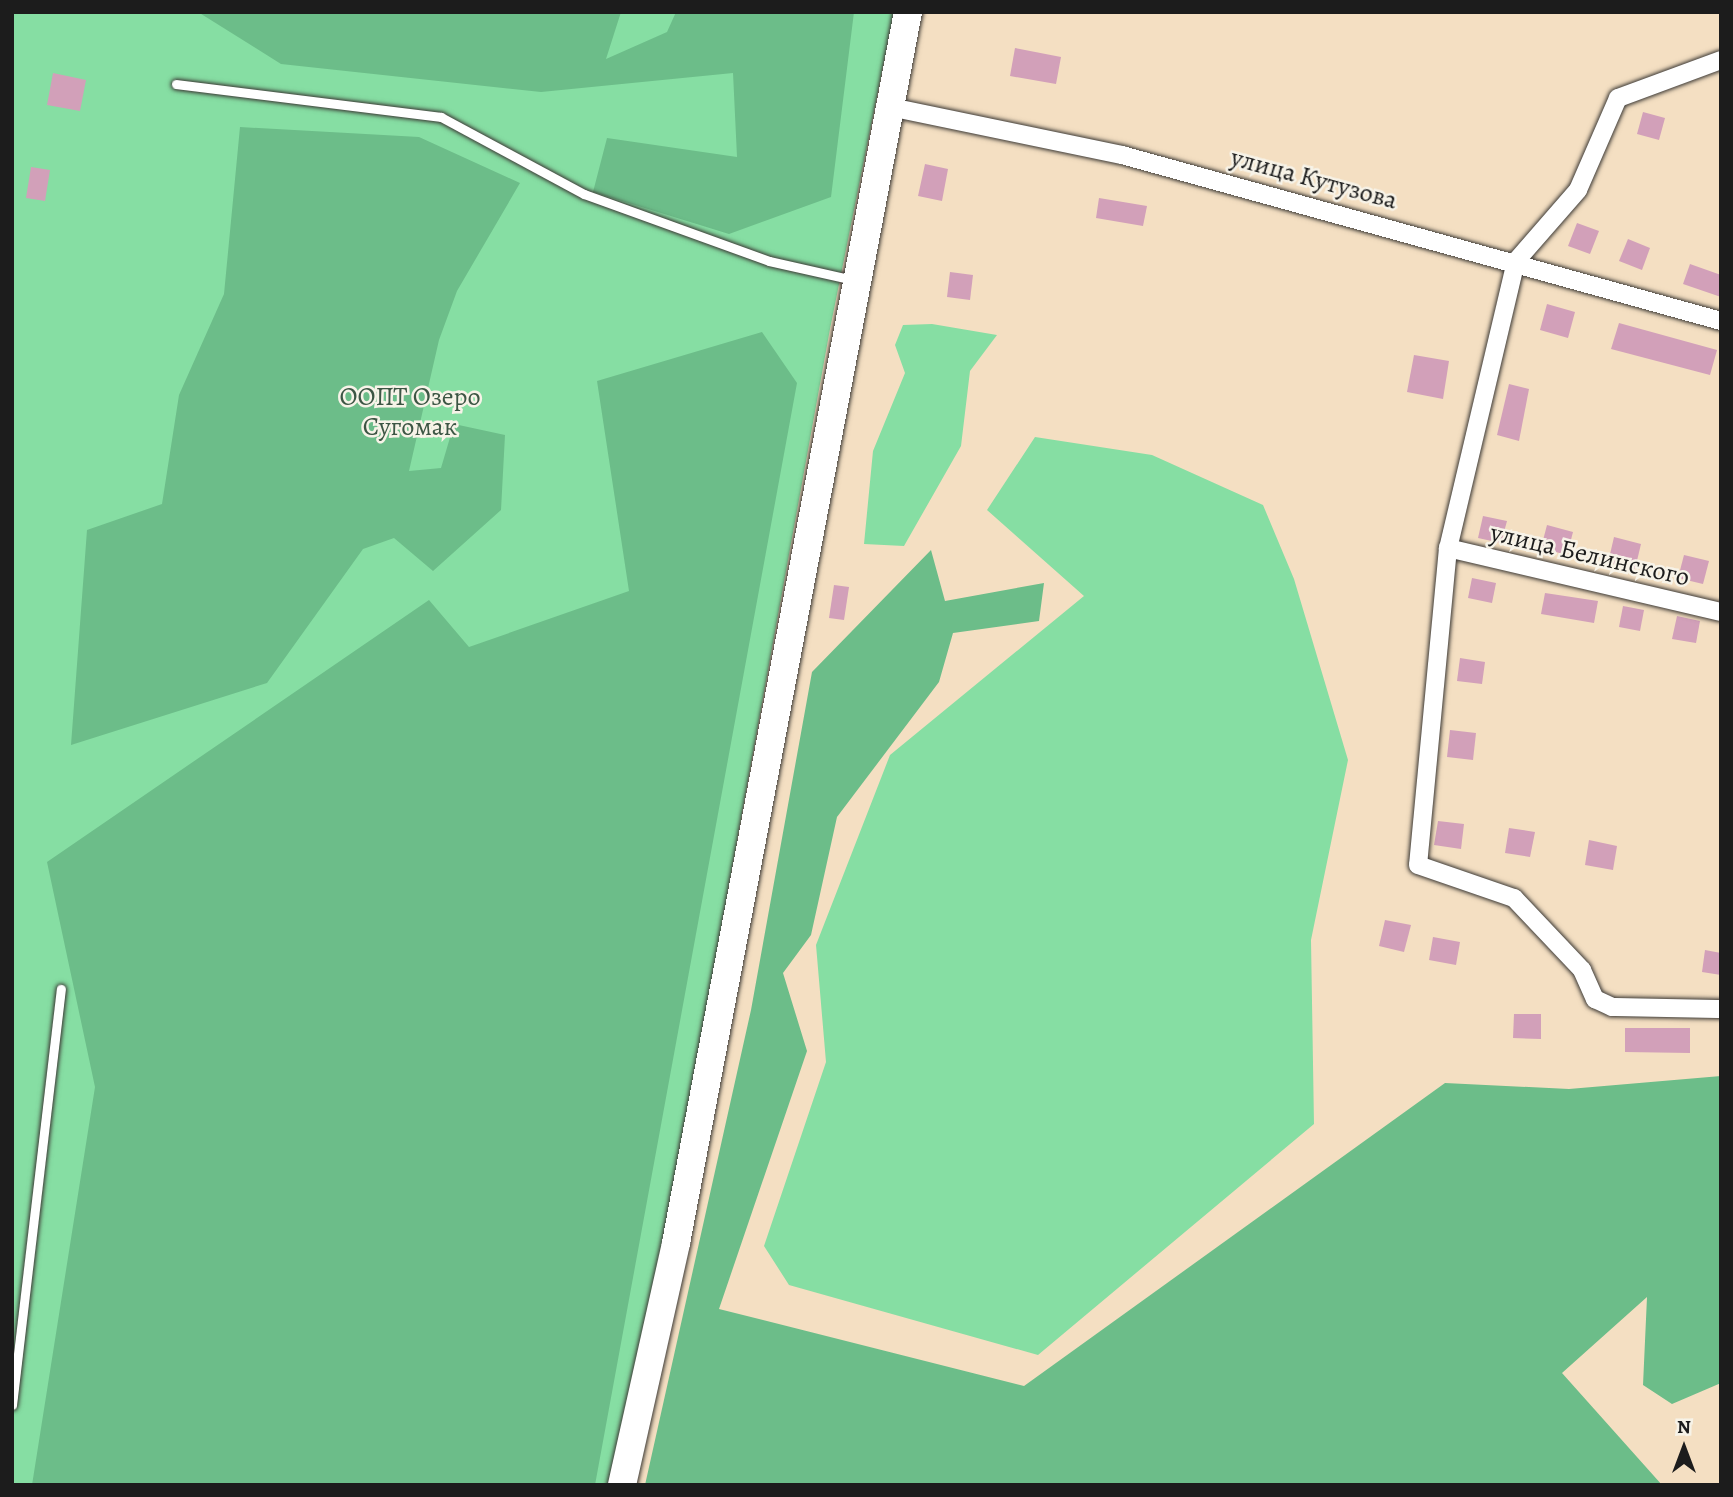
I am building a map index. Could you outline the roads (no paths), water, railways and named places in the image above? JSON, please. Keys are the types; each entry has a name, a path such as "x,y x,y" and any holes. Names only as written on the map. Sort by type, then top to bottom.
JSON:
{"main road":[{"path":"622,1485 676,1243 862,282 908,12"}],"street":[{"path":"1721,60 1618,98 1578,190 1516,261 1448,548 1418,865 1514,898 1582,970 1595,999 1612,1007 1721,1009"},
{"name":"улица Кутузова","path":"890,107 1122,155 1516,261 1721,321"},
{"name":"улица Белинского","path":"1448,548 1721,612"}],"lane":[{"path":"176,84 441,117 584,194 769,261 862,282"},
{"path":"12,1405 61,989"}],"park label":[{"name":"ООПТ Озеро Сугомак","path":"410,412"}]}
